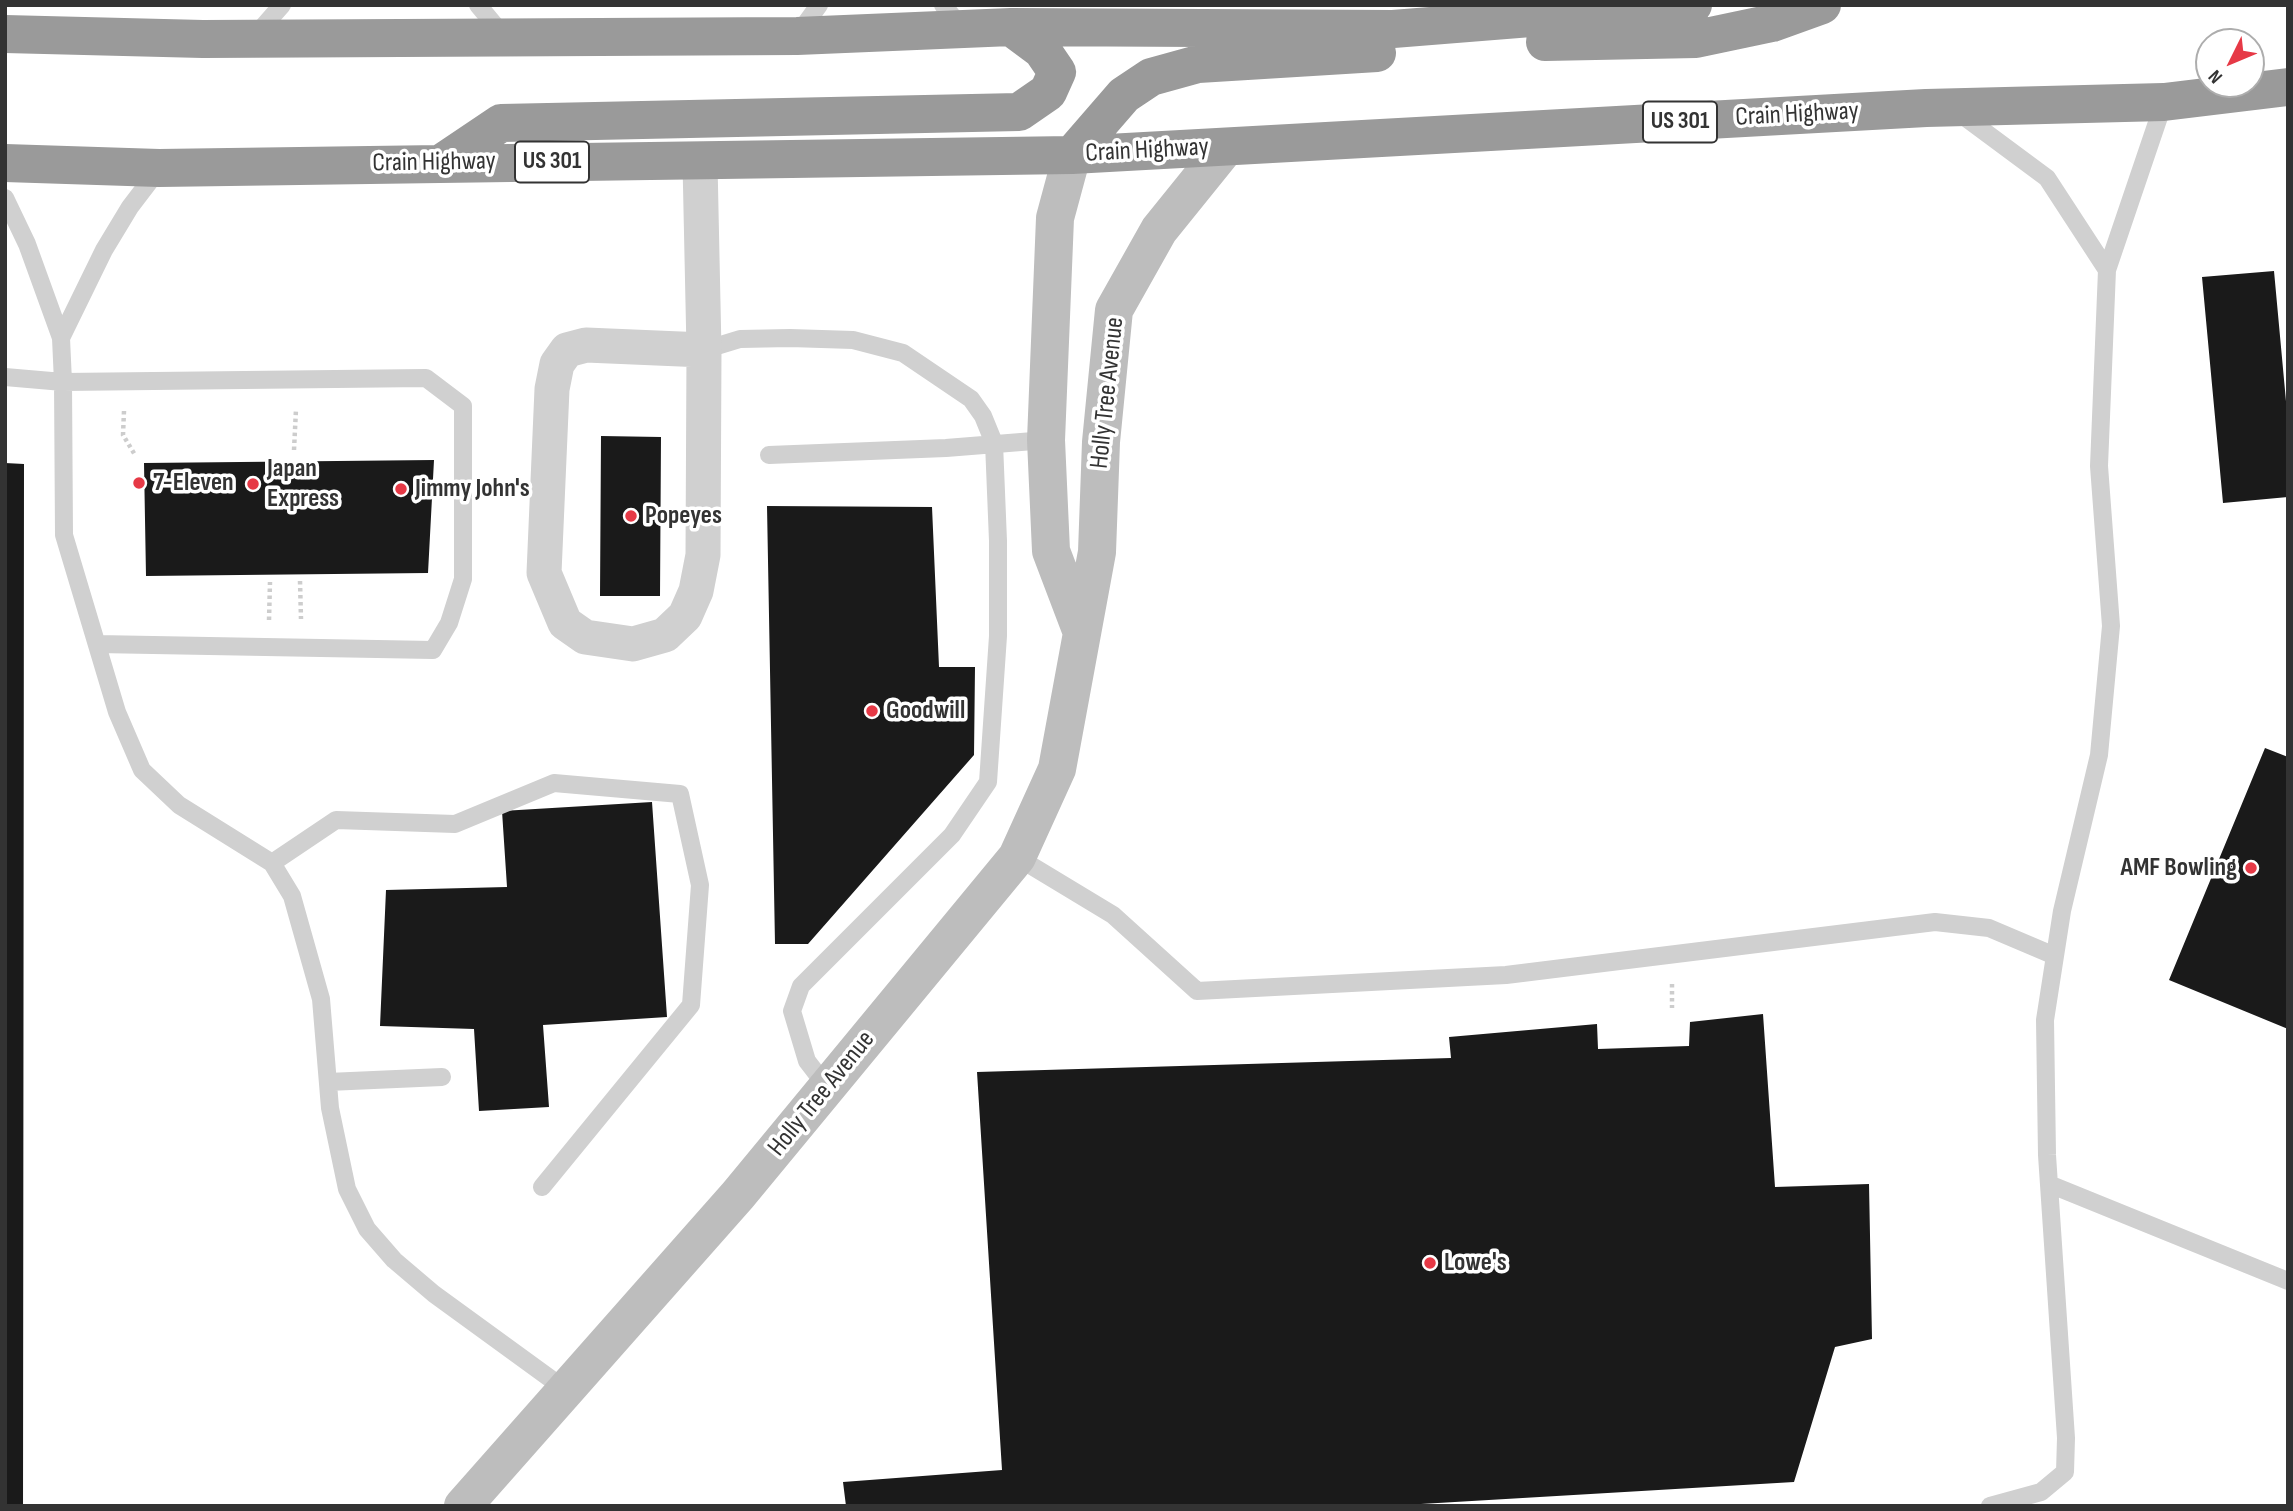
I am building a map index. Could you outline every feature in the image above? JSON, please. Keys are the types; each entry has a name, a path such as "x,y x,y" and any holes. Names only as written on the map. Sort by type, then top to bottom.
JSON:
{"highway":[{"path":"5,34 253,38 797,36 953,17 1011,27 1393,29 1693,5"},
{"path":"1072,155 1124,95 1151,77 1198,64 1562,41 1696,38 1772,23 1822,5"},
{"path":"443,162 501,123 1019,112 1048,92 1057,72 1042,50 1011,27"},
{"name":"Crain Highway","path":"5,163 159,168 443,162 700,163 1072,155 1952,107 2164,102 2288,87"}],"street":[{"name":"Holly Tree Avenue","path":"463,1506 738,1195 1017,857 1057,769 1097,552 1101,442 1114,310 1159,230 1226,147"},
{"name":"Holly Tree Avenue","path":"1072,155 1055,218 1046,440 1051,551 1081,630"},
{"path":"700,163 704,350 703,555 696,592 685,616 665,635 633,644 585,637 565,623 544,573 552,388 557,364 568,350 586,345 704,350"}],"lane":[{"path":"253,38 282,5"},
{"path":"478,5 505,37"},
{"path":"797,36 819,5"},
{"path":"1990,1506 2041,1492 2065,1472 2066,1438 2049,1184 2045,1020 2062,911 2099,755 2111,626 2099,466 2107,270 2164,102"},
{"path":"1952,107 2047,178 2107,270"},
{"path":"61,338 104,250 130,207 159,168"},
{"path":"5,198 27,244 61,338 64,536 117,712 142,769 178,805 272,863 292,896 321,999 330,1108 347,1189 367,1229 394,1260 424,1285 566,1390"},
{"path":"704,350 740,339 790,338 853,340 903,353 971,400 983,416 993,443 998,541 998,636 988,782 952,835 802,986 792,1012 807,1061 827,1087"},
{"path":"5,377 63,382 426,378 463,406 463,579 449,623 433,650 97,644"},
{"path":"769,455 1046,440"},
{"path":"272,863 337,820 455,824 554,783 681,794 700,885 691,1004 542,1187"},
{"path":"1017,857 1113,915 1197,991 1506,975 1935,922 1989,929 2055,956"},
{"path":"328,1082 442,1077"},
{"path":"2049,1184 2288,1281"}],"path":[{"path":"294,450 297,380"},
{"path":"124,381 123,435 135,456"},
{"path":"269,647 270,582"},
{"path":"300,582 301,648"},
{"path":"1672,984 1672,1007"}],"building":[{"path":"2274,271 2288,423 2288,497 2223,503 2202,277"},
{"name":"Popeyes","path":"601,436 661,437 660,596 600,596"},
{"path":"434,460 428,573 146,576 144,463"},
{"path":"5,463 24,464 23,1506 5,1506"},
{"name":"Goodwill","path":"767,506 932,507 939,667 975,667 974,755 808,944 775,944"},
{"name":"AMF Bowling","path":"2265,748 2288,757 2288,1029 2169,980"},
{"path":"652,802 667,1017 543,1025 549,1107 479,1111 474,1029 380,1026 386,890 507,887 502,811"},
{"name":"Lowe's","path":"1763,1014 1775,1187 1869,1184 1872,1339 1835,1347 1794,1482 1387,1506 846,1506 843,1482 1002,1470 977,1072 1451,1058 1449,1037 1597,1024 1598,1049 1689,1046 1690,1022"}],"place":[{"name":"7-Eleven","path":"139,483"},
{"name":"Japan Express","path":"253,484"},
{"name":"Jimmy John's","path":"401,489"},
{"name":"Popeyes","path":"631,516"},
{"name":"Goodwill","path":"872,711"},
{"name":"AMF Bowling","path":"2251,868"},
{"name":"Lowe's","path":"1430,1263"}]}
